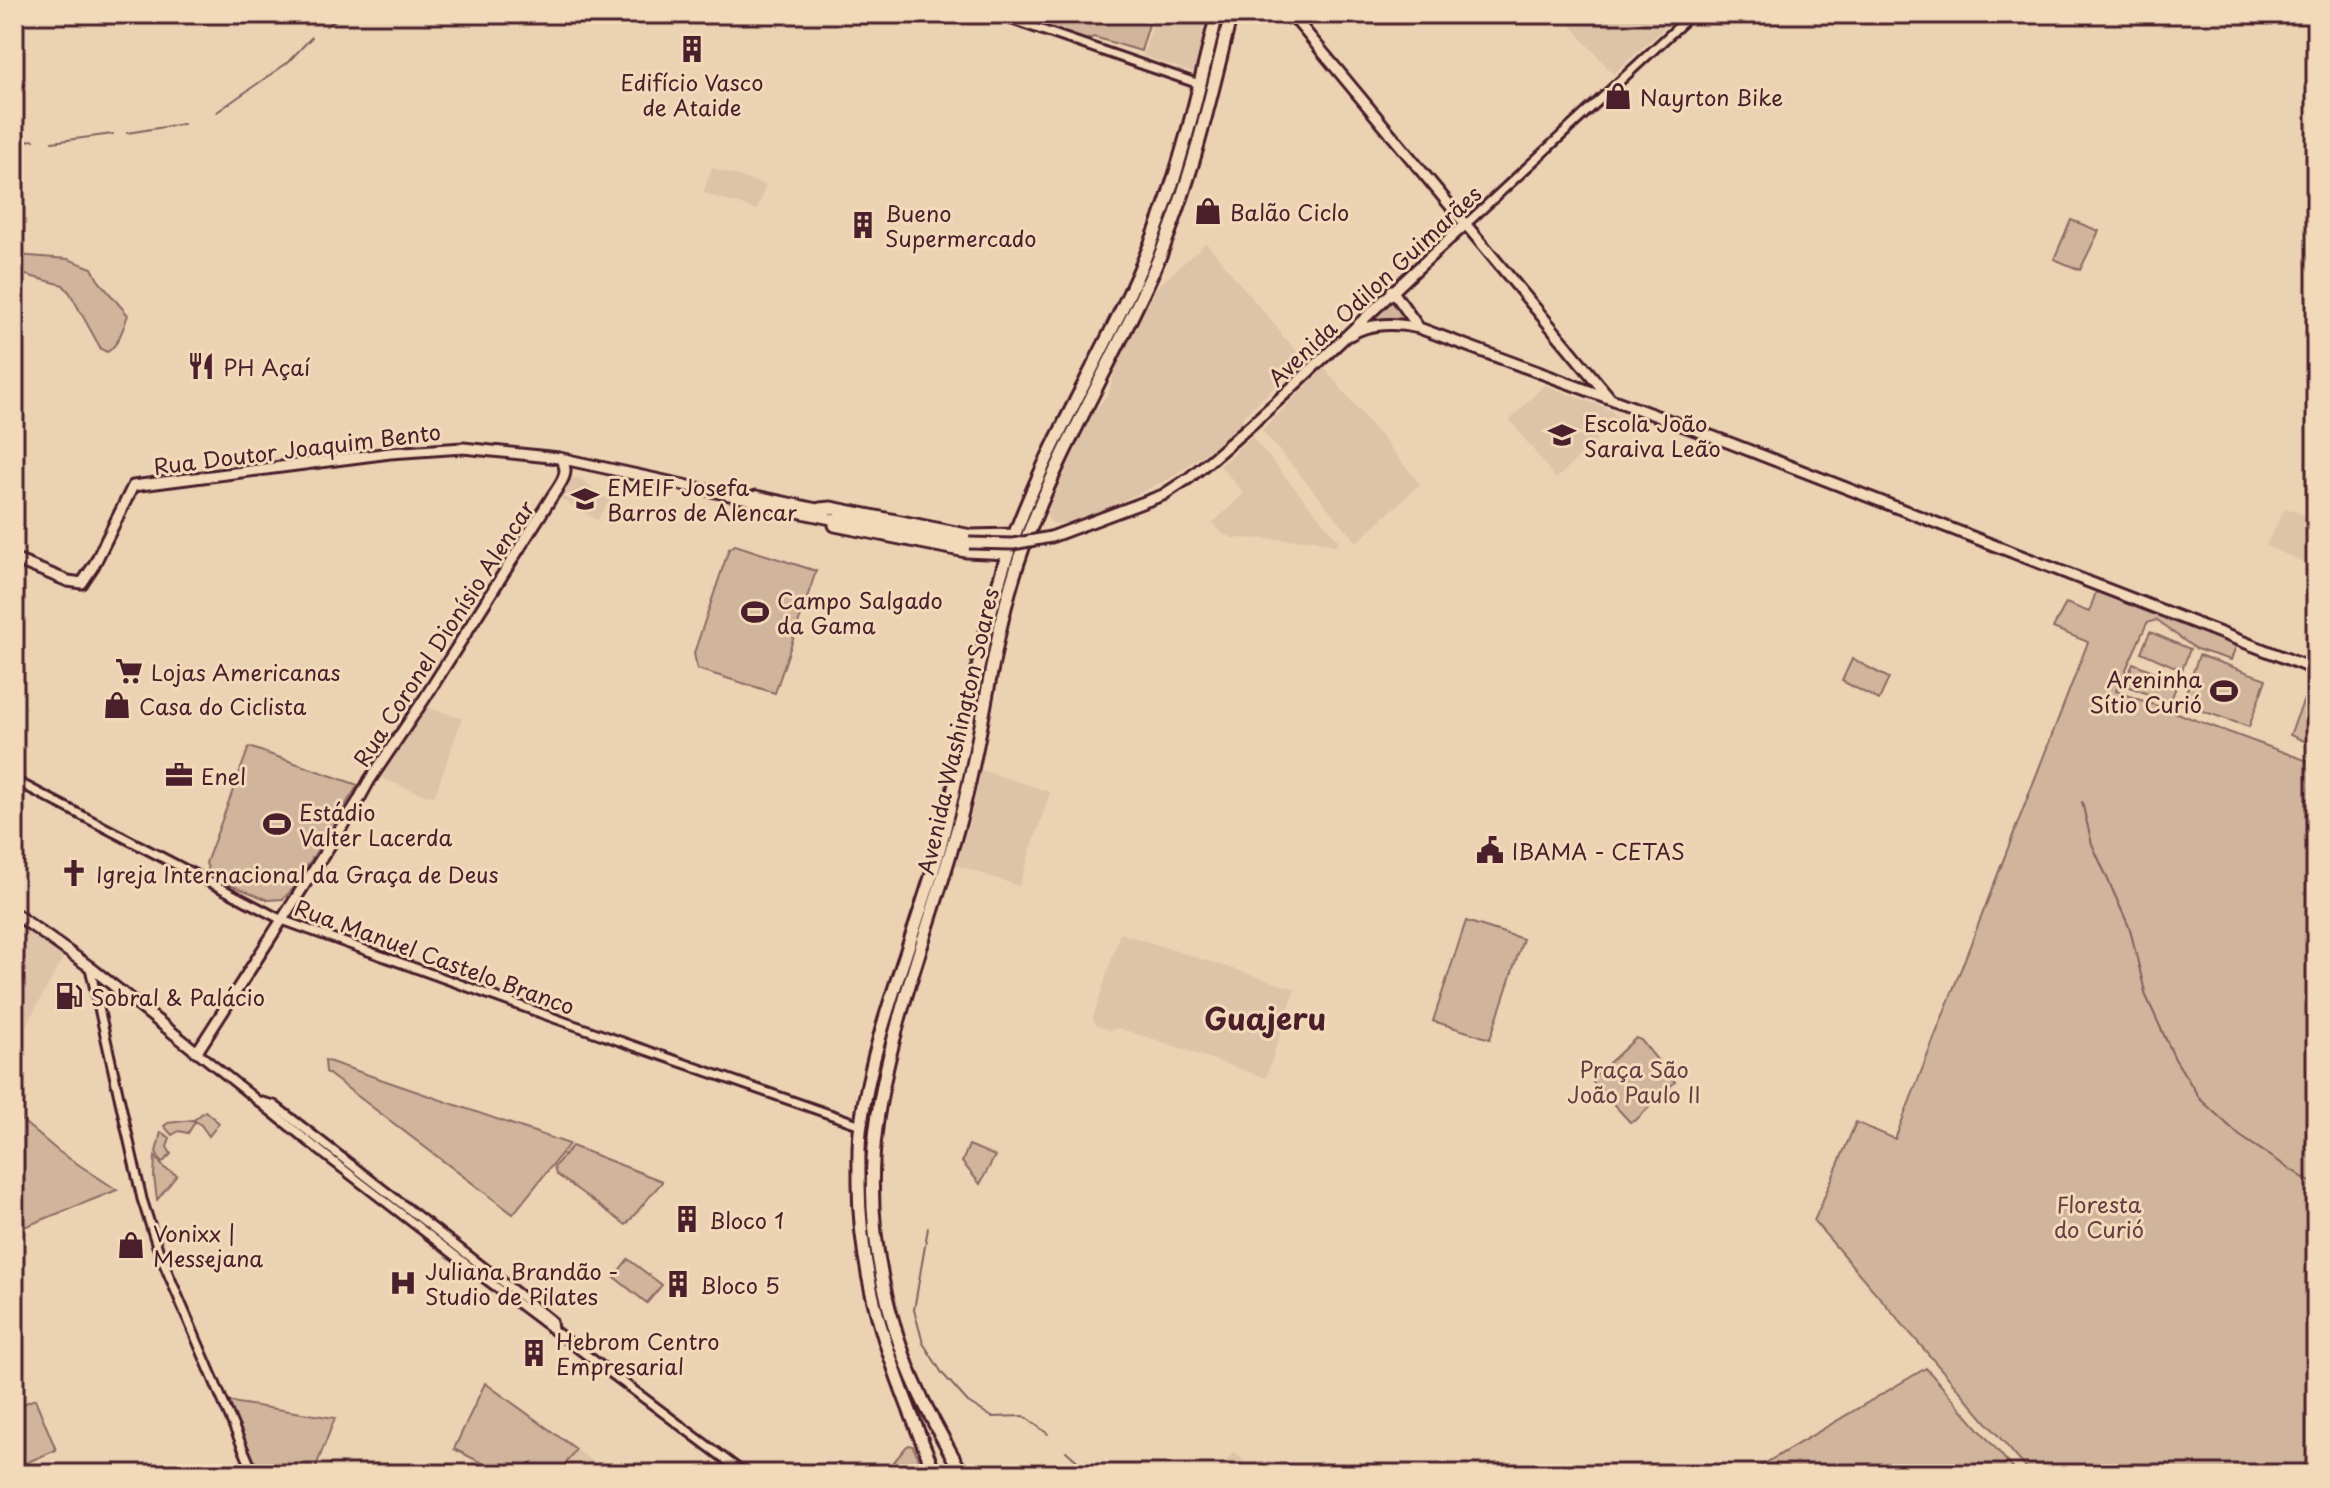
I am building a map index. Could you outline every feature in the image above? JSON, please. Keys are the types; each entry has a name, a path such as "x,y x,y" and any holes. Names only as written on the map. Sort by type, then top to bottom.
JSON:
{"highway":[{"name":"Avenida Washington Soares","path":"935,1474 892,1365 870,1291 859,1190 861,1125 876,1055 938,854 988,619 1008,553 1051,448 1150,245 1178,167 1217,14"},
{"name":"Avenida Washington Soares","path":"962,1474 910,1374 880,1274 873,1191 876,1130 882,1091 906,999 961,819 1001,623 1022,551 1069,441 1144,292 1180,205 1231,14"},
{"path":"820,509 831,508 971,536 1014,535"},
{"path":"839,521 966,551 1008,553"}],"main road":[{"path":"1291,14 1613,400"},
{"name":"Avenida Odilon Guimarães","path":"1051,537 1177,487 1350,335 1392,290 1465,225"},
{"path":"1392,290 1419,328"},
{"path":"1350,335 1372,326 1419,328 1730,443 2316,670"},
{"path":"1582,388 1595,390 1594,378"},
{"name":"Rua Doutor Joaquim Bento","path":"14,559 68,581 85,582 133,486 447,448 559,458 839,521 969,543 1009,544 1051,537"},
{"path":"559,458 565,466 564,477 582,469 601,468"},
{"name":"Rua Coronel Dionísio Alencar","path":"197,1052 564,477"},
{"name":"Rua Doutor Joaquim Bento","path":"748,499 756,496 835,512 839,521"},
{"path":"14,913 90,967 197,1052"}],"street":[{"path":"995,14 1199,84"},
{"name":"Avenida Odilon Guimarães","path":"1465,225 1692,14"},
{"name":"Rua Manuel Castelo Branco","path":"14,780 282,920 861,1125"},
{"path":"90,967 144,1207 159,1252 254,1474"},
{"path":"197,1052 260,1102 274,1105 552,1321 553,1330 745,1474"}],"shaded area":[{"path":"1156,14 1212,14 1195,73 1143,56"},
{"path":"1561,14 1668,14 1673,20 1613,74"},
{"path":"712,168 766,185 757,210 703,193"},
{"path":"1206,243 1304,360 1242,417 1244,422 1240,427 1169,479 1099,512 1066,523 1053,523 1048,519 1046,510 1091,415 1109,393 1116,365 1153,291"},
{"path":"1324,368 1420,484 1357,542 1262,430"},
{"name":"Escola João Saraiva Leão","path":"1544,385 1611,410 1618,419 1556,479 1510,420"},
{"path":"1252,437 1338,540 1336,546 1315,540 1231,538 1213,523 1244,493 1220,466"},
{"name":"EMEIF Josefa Barros de Alencar","path":"579,478 610,501 597,520 560,498 571,479"},
{"path":"2285,508 2316,519 2316,567 2266,546"},
{"path":"426,707 462,718 435,795 428,796 381,778"},
{"path":"981,770 1050,792 1019,886 956,865"},
{"path":"14,921 64,956 14,1048"},
{"path":"1120,933 1295,989 1266,1078 1157,1040 1096,1025 1093,1018"},
{"path":"576,1449 609,1474 558,1474"},
{"path":"1235,1452 1257,1474 1212,1474"}],"green space":[{"path":"1010,14 1152,14 1141,51 1094,37 1085,40"},
{"path":"2071,220 2099,231 2080,270 2054,259"},
{"path":"16,255 68,259 92,268 98,280 128,315 115,345 107,352 101,349 63,285 18,273"},
{"path":"1393,299 1409,322 1374,321 1373,319"},
{"name":"Campo Salgado da Gama","path":"735,545 816,571 775,693 697,669 694,653 729,549"},
{"name":"Floresta do Curió","path":"2097,589 2237,643 2231,660 2196,649 2156,620 2147,623 2116,691 2316,764 2316,1474 2031,1474 1814,1221 1856,1122 1895,1139 2088,642 2053,628 2066,603 2089,612"},
{"path":"2150,632 2190,649 2182,670 2141,652"},
{"name":"Areninha Sítio Curió","path":"2199,655 2266,679 2249,727 2182,704"},
{"path":"1852,659 1889,678 1879,700 1842,681"},
{"path":"2133,663 2178,681 2170,703 2125,685"},
{"path":"2312,679 2316,681 2316,746 2290,735"},
{"name":"Estádio Valter Lacerda","path":"249,747 358,785 293,889 283,899 268,900 211,877 206,863"},
{"path":"1466,921 1523,939 1490,1039 1433,1021"},
{"name":"Praça São João Paulo II","path":"1636,1038 1641,1040 1675,1082 1636,1120 1630,1122 1593,1082 1593,1078"},
{"path":"325,1060 569,1144 513,1214 326,1072"},
{"path":"205,1111 219,1123 209,1136 194,1120"},
{"path":"19,1118 58,1151 117,1190 14,1231 14,1121"},
{"path":"195,1122 188,1133 179,1131 172,1135 164,1126 168,1123"},
{"path":"161,1132 170,1138 167,1147 171,1154 162,1163 156,1152"},
{"path":"969,1145 995,1156 980,1184 962,1162"},
{"path":"572,1146 662,1182 626,1225 556,1174 554,1167"},
{"path":"155,1156 164,1168 177,1175 157,1200 154,1176"},
{"path":"628,1259 662,1285 647,1303 614,1277"},
{"path":"1926,1368 2018,1474 1747,1474"},
{"path":"485,1383 576,1449 558,1474 504,1474 454,1449"},
{"path":"35,1399 56,1450 14,1468 14,1408"},
{"path":"231,1402 335,1418 313,1474 260,1474"},
{"path":"913,1446 925,1474 884,1474 906,1447"}],"waterway":[{"path":"326,26 346,14"},
{"path":"217,112 287,63 312,37"},
{"path":"127,133 183,124"},
{"path":"52,142 113,134"},
{"path":"14,142 34,140"},
{"path":"2082,802 2092,844 2130,929 2146,996 2175,1059 2200,1099 2240,1136 2316,1186"},
{"path":"928,1228 914,1310 923,1343 942,1373 968,1402 992,1417 1024,1416 1048,1434"},
{"path":"1066,1451 1092,1474"}],"place":[{"name":"Edifício Vasco de Ataide","path":"692,49"},
{"name":"Nayrton Bike","path":"1618,96"},
{"name":"Balão Ciclo","path":"1208,211"},
{"name":"Bueno Supermercado","path":"863,225"},
{"name":"PH Açaí","path":"201,366"},
{"name":"Escola João Saraiva Leão","path":"1562,435"},
{"name":"EMEIF Josefa Barros de Alencar","path":"585,499"},
{"name":"Campo Salgado da Gama","path":"755,612"},
{"name":"Lojas Americanas","path":"129,671"},
{"name":"Areninha Sítio Curió","path":"2224,691"},
{"name":"Casa do Ciclista","path":"117,705"},
{"name":"Enel","path":"179,775"},
{"name":"Estádio Valter Lacerda","path":"277,824"},
{"name":"IBAMA - CETAS","path":"1490,850"},
{"name":"Igreja Internacional da Graça de Deus","path":"74,873"},
{"name":"Sobral & Palácio","path":"69,996"},
{"name":"Bloco 1","path":"687,1219"},
{"name":"Vonixx | Messejana","path":"131,1245"},
{"name":"Juliana Brandão - Studio de Pilates","path":"403,1283"},
{"name":"Bloco 5","path":"678,1284"},
{"name":"Hebrom Centro Empresarial","path":"534,1353"}],"district":[{"name":"Guajeru","path":"1265,1017"}]}
